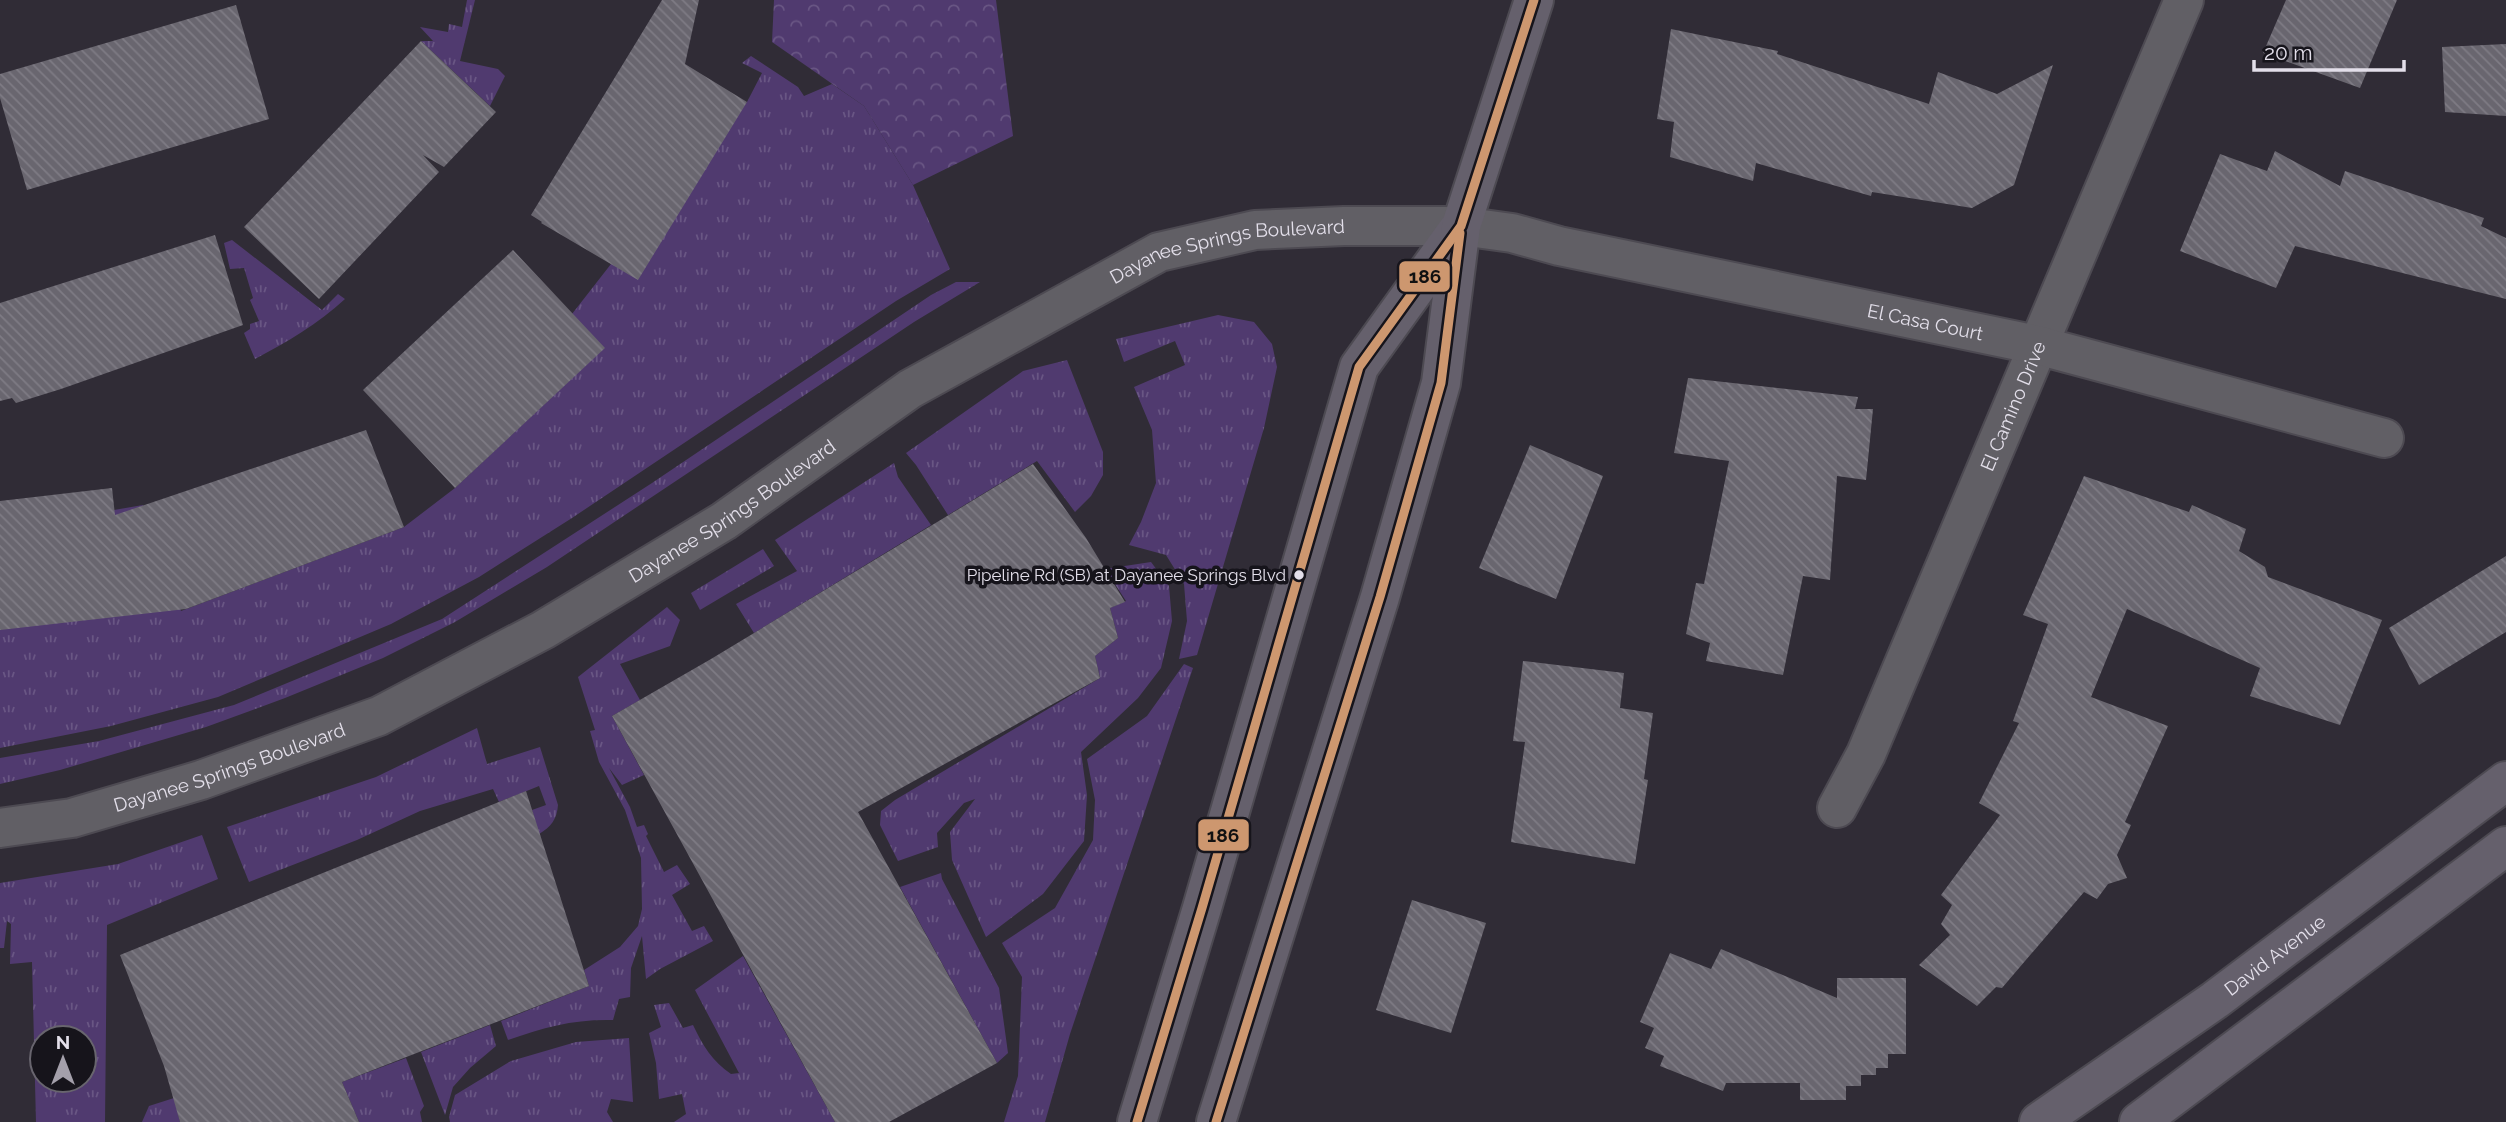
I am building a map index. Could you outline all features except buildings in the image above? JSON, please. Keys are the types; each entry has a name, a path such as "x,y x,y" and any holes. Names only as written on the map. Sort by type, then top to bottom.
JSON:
{"main road":[{"path":"1216,1122 1380,597 1441,383 1461,226 1534,0"},
{"path":"1137,1122 1359,367 1461,226"},
{"name":"David Avenue","path":"2039,1122 2215,1000 2506,781"},
{"path":"2139,1122 2506,846"}],"street":[{"name":"El Camino Drive","path":"1837,808 1866,754 2184,0"},
{"name":"Dayanee Springs Boulevard","path":"0,828 72,818 201,780 379,716 542,630 724,521 910,388 1158,252 1255,230 1344,226 1461,226"},
{"name":"El Casa Court","path":"1461,226 1512,233 1559,246 2037,345 2384,439"}],"green space":[{"path":"467,0 475,0 460,61 498,69 505,76 490,106 421,41 433,41 420,27 448,32 449,24 462,27"},
{"path":"774,0 996,0 1013,136 913,185 864,106 772,42"},
{"path":"751,56 798,87 804,96 832,84 864,106 913,185 950,269 896,301 572,518 479,577 391,624 218,697 111,726 0,748 0,630 114,510 143,505 181,611 404,527 455,488 604,348 572,314 747,102 762,73 742,63"},
{"path":"232,240 322,310 338,294 345,299 302,332 255,359 244,333 250,329 250,324 259,321 250,300 253,298 244,268 230,269 224,243"},
{"path":"956,282 980,282 914,322 547,567 455,622 383,658 206,727 60,770 0,784 0,758 99,741 234,705 442,619 652,483 931,295"},
{"path":"1218,315 1254,322 1272,344 1277,367 1264,428 1197,655 1179,659 1187,621 1184,584 1166,555 1129,545 1156,483 1152,430 1134,387 1185,365 1175,341 1124,362 1116,339"},
{"path":"1067,360 1103,452 1103,475 1091,496 1075,512 1037,461 948,515 906,453 1023,371"},
{"path":"894,463 898,477 931,525 754,633 736,604 797,571 775,540"},
{"path":"763,549 774,566 700,610 691,593"},
{"path":"1151,562 1169,586 1172,621 1161,668 1138,698 1081,752 1087,795 1084,841 1043,894 986,937 952,860 950,832 975,799 964,803 937,833 938,847 898,861 880,825 881,811 895,800 1100,678 1095,656 1118,638 1110,608 1126,601 1105,569"},
{"path":"667,607 680,620 670,646 620,664 640,700 612,716 644,775 622,785 609,768 630,807 637,827 644,825 648,834 646,836 664,872 677,865 690,884 672,895 692,931 704,926 713,941 646,979 642,936 631,968 630,997 619,999 613,1020 560,1025 508,1040 501,1021 589,986 584,970 620,947 638,926 642,909 641,858 625,810 599,762 590,731 595,730 578,677"},
{"path":"1184,664 1193,668 1070,1034 1045,1122 1004,1122 1018,1076 1022,977 1002,943 1055,908 1093,840 1095,800 1087,759 1147,716"},
{"path":"477,728 487,764 540,747 558,805 555,818 539,834 532,810 546,805 539,786 499,802 493,789 420,811 357,840 249,882 227,827 376,777"},
{"path":"202,835 218,879 107,925 105,1122 36,1122 35,1094 98,1094 98,1024 34,1024 32,962 10,964 11,924 7,921 4,948 0,948 0,883 118,864"},
{"path":"941,873 999,988 1008,1053 997,1063 900,887"},
{"path":"743,956 835,1122 674,1122 686,1114 682,1094 659,1099 656,1063 649,1033 661,1027 654,1005 669,1003 683,1028 693,1025 718,1064 731,1074 739,1073 695,990"},
{"path":"490,1025 496,1046 453,1087 445,1115 421,1052"},
{"path":"629,1038 633,1102 611,1099 607,1112 613,1122 450,1122 455,1095 511,1061 576,1042"},
{"path":"406,1058 424,1106 420,1112 422,1122 359,1122 342,1082"},
{"path":"174,1098 180,1122 142,1122 149,1106"}],"transit line":[{"name":"186","path":"1137,1122 1359,367 1461,226 1534,0"},
{"name":"186","path":"1216,1122 1380,597 1441,383 1460,233"}],"place":[{"name":"Pipeline Rd (SB) at Dayanee Springs Blvd","path":"1299,575"}]}
